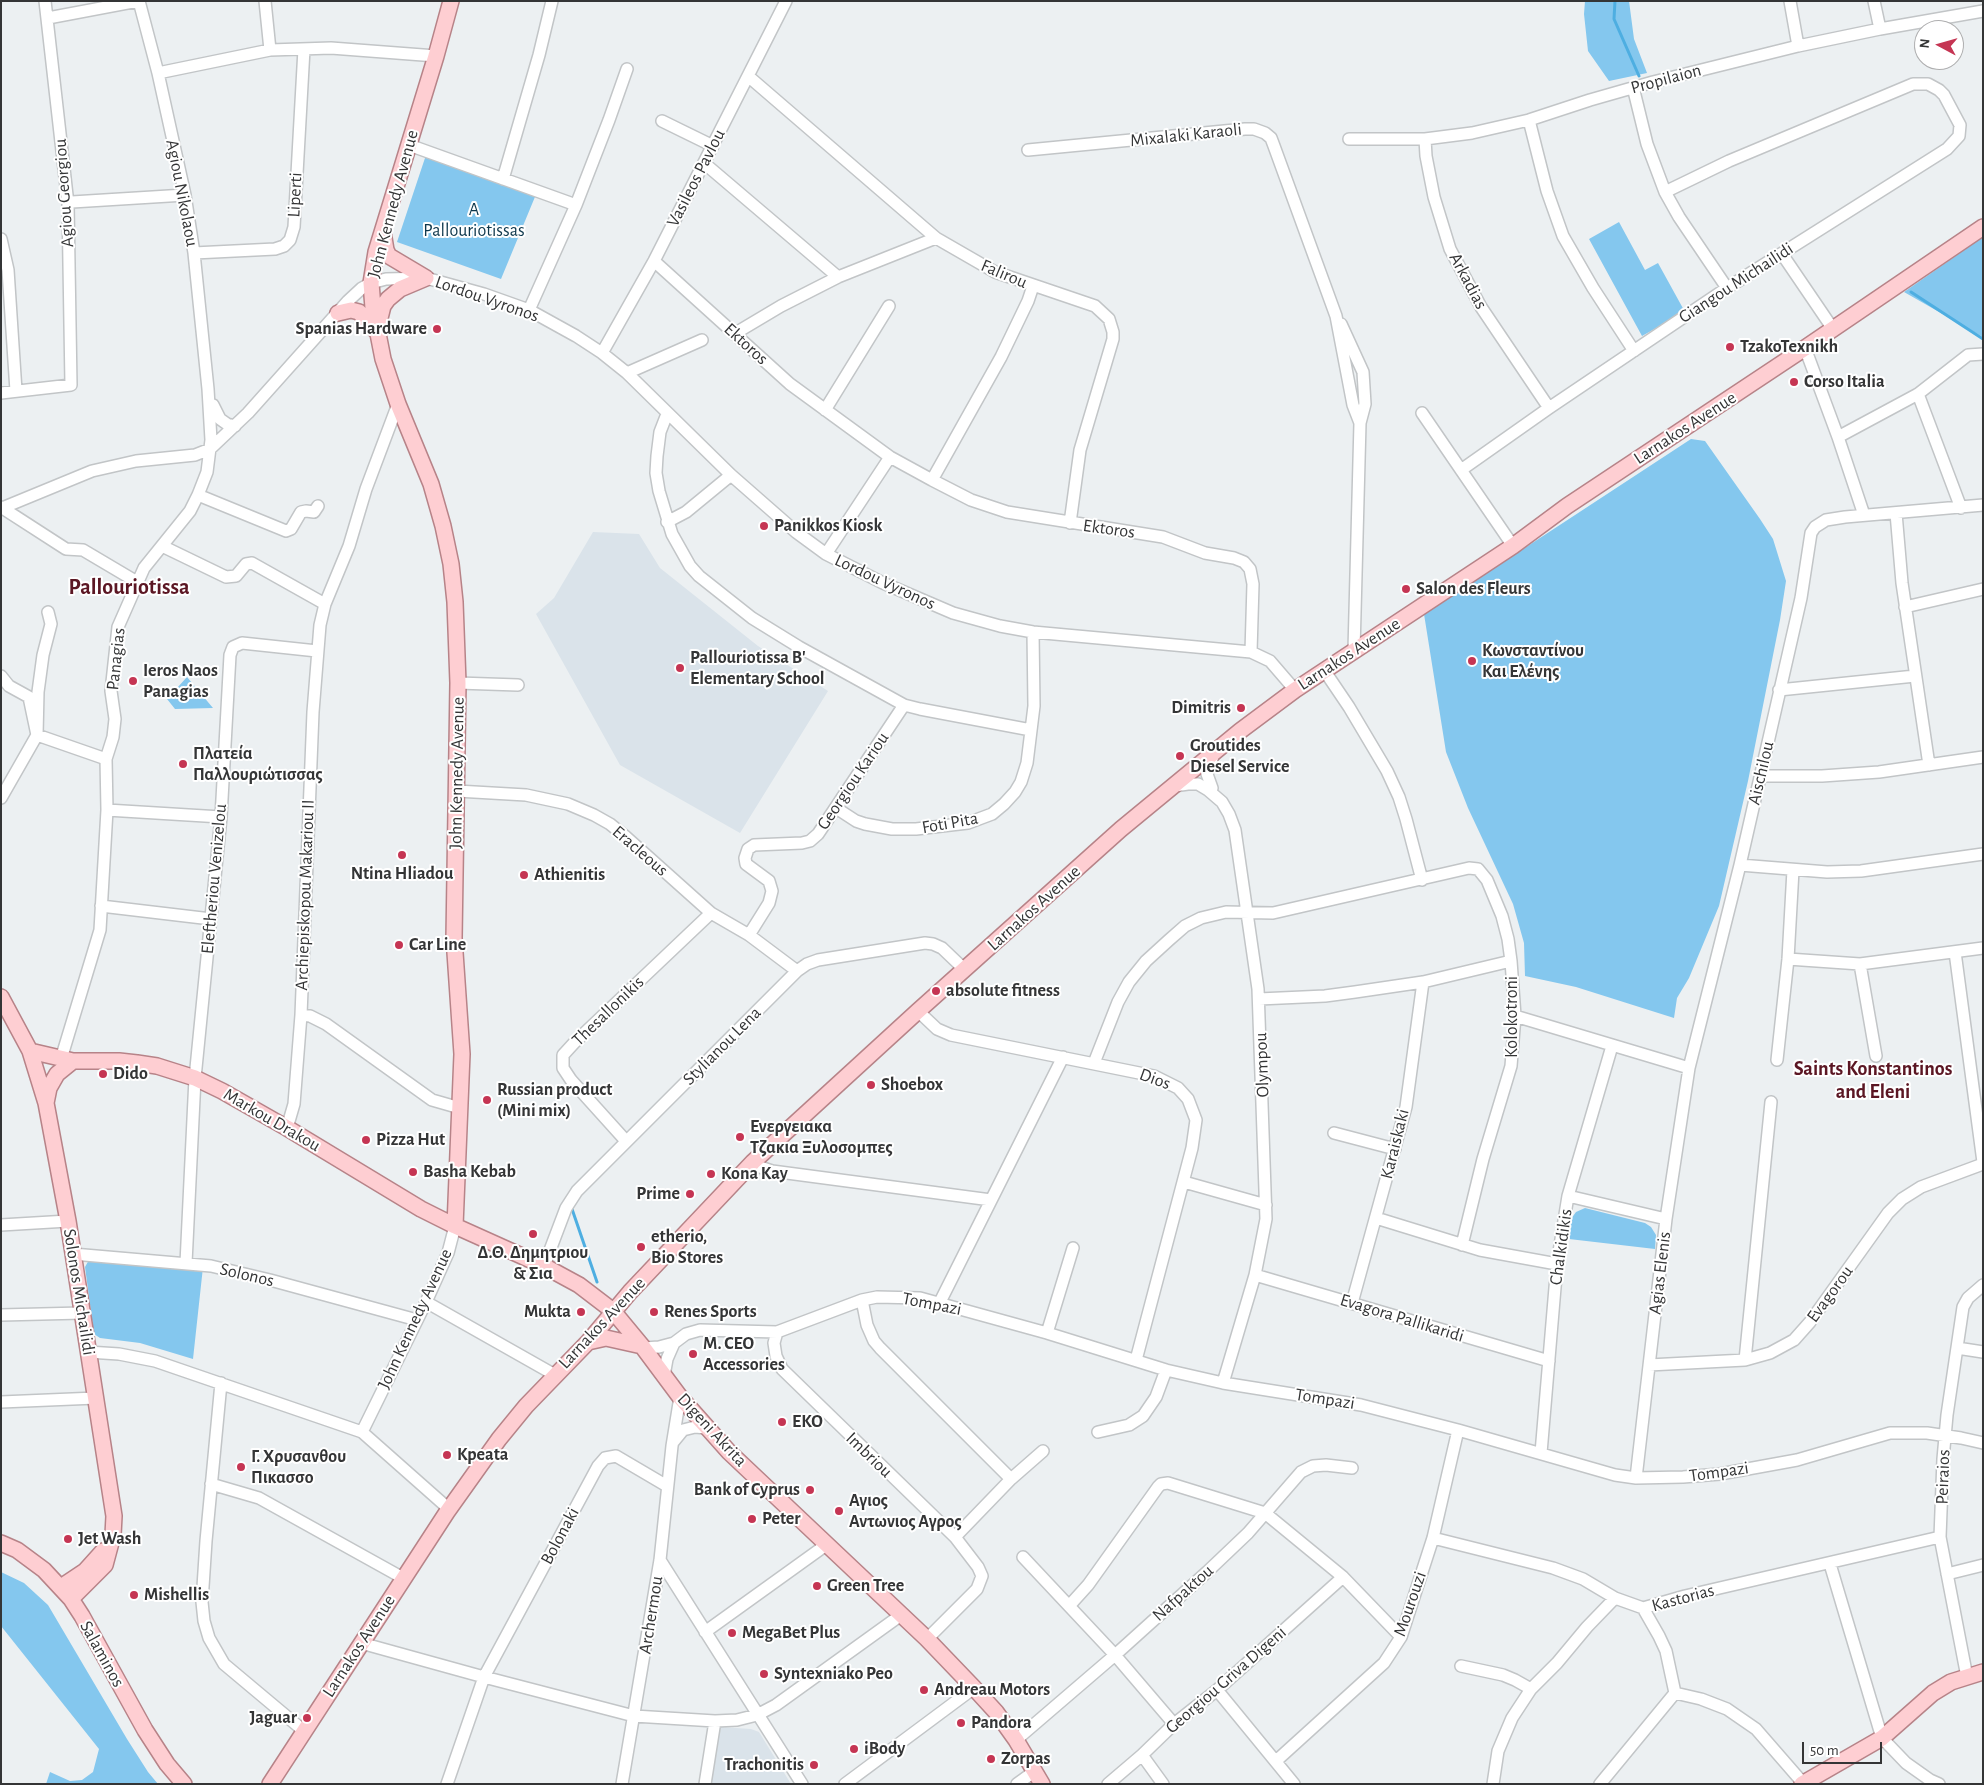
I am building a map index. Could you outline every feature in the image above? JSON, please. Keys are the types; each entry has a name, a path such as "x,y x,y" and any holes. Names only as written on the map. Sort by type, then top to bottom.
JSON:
{"main road":[{"name":"John Kennedy Avenue","path":"451,1 382,231 370,283 383,359 398,404 431,484 444,526 455,602 458,683 454,920 462,1054 455,1226"},
{"name":"Larnakos Avenue","path":"270,1784 403,1578 499,1439 554,1375 588,1342 613,1311 753,1162 918,1011 1120,830 1295,690 1514,546 1566,506 1805,348 1983,227"},
{"path":"382,231 389,256 426,278"},
{"path":"377,332 384,306 388,299 400,289 426,278"},
{"path":"338,313 351,310 359,312 377,332"},
{"name":"Solonos Michailidi","path":"1,997 30,1051 46,1103 68,1221 114,1516 113,1535 100,1555 66,1593"},
{"name":"Markou Drakou","path":"30,1051 67,1060 119,1061 157,1066 195,1078 222,1090 400,1197 455,1226"},
{"path":"46,1103 49,1088 67,1060"},
{"name":"Markou Drakou","path":"36,1070 57,1067 67,1060"},
{"name":"Digeni Akrita","path":"455,1226 544,1266 579,1285 613,1311 706,1428 826,1545 927,1639 996,1712 1016,1740 1038,1777"},
{"path":"588,1342 606,1338 643,1347"},
{"name":"Salaminos","path":"1,1542 31,1558 66,1593 82,1616 145,1730 167,1764 184,1784"},
{"path":"1803,1783 1882,1738 1933,1693 1951,1682 1983,1672"}],"street":[{"name":"Agiou Georgiou","path":"16,391 71,385 68,204 45,1"},
{"path":"48,18 138,1"},
{"name":"Agiou Nikolaou","path":"138,1 158,73 185,195 194,253 208,389 212,431 210,449"},
{"path":"265,1 270,50"},
{"path":"503,179 539,55 552,1"},
{"name":"Vasileos Pavlou","path":"602,353 654,262 786,1"},
{"path":"1790,1 1798,46"},
{"path":"1874,1 1880,28"},
{"name":"Propilaion","path":"1350,139 1425,139 1472,132 1530,120 1633,87 1798,46 1880,28 1983,11"},
{"path":"158,73 270,50 331,48 436,56"},
{"name":"Liperti","path":"194,253 275,249 284,246 290,240 294,227 304,49"},
{"path":"529,310 576,205 610,120 627,69"},
{"name":"Falirou","path":"748,76 936,238 995,272 1094,306 1109,320 1113,332 1109,353 1076,467 1070,523"},
{"name":"Giangou Michailidi","path":"1461,470 1549,408 1728,288 1947,149 1956,140 1960,131 1958,120 1944,95 1934,86 1920,83 1905,86 1728,161 1665,192"},
{"path":"1633,87 1654,167 1665,192 1679,217 1728,288"},
{"path":"1530,120 1547,190 1563,236 1593,288 1634,351"},
{"path":"662,121 712,146"},
{"name":"Mixalaki Karaoli","path":"1028,150 1245,129 1254,129 1266,133 1271,138 1336,316 1353,405 1360,423"},
{"name":"Arkadias","path":"1425,139 1426,156 1434,197 1450,249 1481,307 1549,408"},
{"path":"409,145 576,205"},
{"path":"704,163 838,277"},
{"path":"68,204 72,202 185,195"},
{"path":"734,334 781,306 838,277 936,238"},
{"path":"1,239 8,270 16,391 1,393"},
{"path":"1782,254 1833,329"},
{"name":"Ektoros","path":"654,262 790,384 890,458 932,480 987,506 1007,512 1163,537 1205,553 1234,558 1244,562 1250,569 1253,584 1251,652"},
{"name":"Lordou Vyronos","path":"370,283 399,278 426,278 484,294 529,310 576,336 602,353 628,374 731,475 796,532 826,554 884,583 976,621 1033,632 1251,652 1270,661 1295,690"},
{"path":"2,509 108,466 136,460 195,455 210,449 235,426 355,294 370,283"},
{"path":"932,480 1000,357 1028,301 1033,286"},
{"path":"825,410 889,306"},
{"name":"Mixalaki Karaoli","path":"1336,316 1345,331 1363,372 1364,380 1365,404 1360,423 1354,650"},
{"path":"628,374 702,340"},
{"path":"1805,348 1864,515"},
{"path":"1838,437 1918,394 1964,357 1974,353 1983,354"},
{"path":"1350,383 1364,380"},
{"name":"Agiou Nikolaou","path":"208,389 214,409 220,419 227,424 235,426"},
{"path":"1918,394 1961,508"},
{"name":"Archiepiskopou Makariou II","path":"287,1128 294,1104 300,1015 317,651 325,604 349,546 366,489 398,404"},
{"path":"667,414 660,432 656,473 668,522 679,548 690,566 720,594 752,618 799,647 904,705 1030,730"},
{"path":"1422,414 1514,546"},
{"name":"Panagias","path":"67,1060 100,930 107,810 106,759 114,736 116,719 111,691 120,620 137,582 149,562 190,510 198,495 207,472 210,449"},
{"path":"826,554 890,458"},
{"path":"668,522 682,514 731,475"},
{"path":"198,495 286,531 291,529 301,512 314,512 318,506"},
{"name":"Aischilou","path":"1688,1068 1740,865 1801,598 1811,533 1815,527 1826,520 1983,505"},
{"path":"2,509 66,549 83,550 137,582"},
{"path":"1896,513 1905,607 1929,765"},
{"path":"162,546 226,577 236,576 246,564 252,563 325,604"},
{"path":"1905,607 1983,589"},
{"path":"1,798 37,735 38,692 43,656 51,624 48,612"},
{"name":"Foti Pita","path":"836,808 866,824 892,829 916,829 948,826 981,819 1004,804 1018,787 1026,763 1034,706 1033,632"},
{"name":"Eleftheriou Venizelou","path":"186,1263 195,1078 221,816 230,655 233,646 248,642 317,651"},
{"path":"1094,1063 1118,1002 1129,982 1146,961 1185,926 1201,918 1226,912 1274,913 1422,880 1406,819 1387,771 1349,707 1324,670"},
{"path":"1,676 10,686 29,697 37,735"},
{"path":"1779,690 1915,676"},
{"path":"458,683 518,686"},
{"name":"Georgiou Kariou","path":"749,935 768,903 772,891 769,881 746,864 745,858 748,849 754,845 810,841 818,834 904,705"},
{"path":"37,735 106,759"},
{"path":"1212,788 1207,774 1214,753"},
{"path":"1760,776 1822,776 1879,772 1983,757"},
{"path":"1195,769 1222,802"},
{"name":"Olympou","path":"1173,787 1198,784 1222,802 1229,814 1235,830 1259,999 1266,1204 1264,1232 1255,1274 1223,1383"},
{"name":"Eracleous","path":"457,791 526,795 568,804 594,815 610,824 626,837 711,913 749,935 797,971"},
{"path":"107,810 221,816"},
{"path":"1740,865 1827,872 1861,871 1983,854"},
{"name":"Kolokotroni","path":"1422,880 1459,870 1474,868 1482,872 1502,916 1511,961 1516,1016 1512,1066 1483,1159 1462,1244"},
{"path":"1777,1060 1788,959 1793,870"},
{"path":"101,906 211,919"},
{"name":"Thesallonikis","path":"626,1141 571,1080 563,1068 564,1055 574,1043 711,913"},
{"name":"Stylianou Lena","path":"544,1266 558,1227 572,1197 797,971 818,960 925,943 942,948 965,970"},
{"path":"1788,959 1860,964 1983,948"},
{"path":"1955,952 1980,1114 1983,1163"},
{"path":"1259,999 1325,996 1422,982 1511,961"},
{"path":"1860,964 1876,1056"},
{"name":"Karaiskaki","path":"1352,1303 1406,1107 1422,982"},
{"name":"Dios","path":"918,1011 937,1029 951,1035 1154,1076 1178,1088 1188,1099 1196,1120 1195,1132 1184,1182 1136,1360"},
{"path":"300,1015 310,1016 326,1024 432,1100 460,1108"},
{"path":"1516,1016 1688,1068"},
{"name":"Chalkidikis","path":"1541,1453 1557,1264 1568,1196 1612,1046"},
{"path":"940,1302 1063,1057"},
{"name":"Agias Elenis","path":"1636,1478 1666,1219 1688,1068"},
{"path":"1745,1360 1771,1102"},
{"path":"1334,1133 1395,1149"},
{"path":"753,1162 772,1171 991,1200"},
{"name":"Evagorou","path":"1649,1365 1745,1360 1770,1353 1794,1340 1810,1322 1888,1213 1902,1199 1920,1187 1983,1163"},
{"path":"1184,1182 1266,1204"},
{"path":"1568,1196 1666,1219"},
{"path":"1376,1218 1480,1250 1557,1264"},
{"path":"1,1225 68,1221"},
{"name":"John Kennedy Avenue","path":"362,1432 426,1302 448,1253 455,1226"},
{"path":"1046,1333 1073,1248"},
{"name":"Solonos","path":"73,1254 211,1266 417,1320"},
{"name":"Evagora Pallikaridi","path":"1255,1274 1549,1361"},
{"name":"Peiraios","path":"1967,1676 1940,1537 1945,1435 1963,1307 1968,1298 1983,1284"},
{"name":"Tompazi","path":"643,1347 659,1347 674,1343 686,1334 700,1330 777,1332 862,1300 878,1297 920,1298 1046,1333 1166,1370 1223,1383 1361,1405 1458,1430 1615,1475 1636,1478 1720,1474 1797,1460 1890,1433 1928,1433 1983,1443"},
{"path":"862,1300 867,1325 874,1341 1011,1479"},
{"path":"426,1302 554,1375"},
{"path":"1,1315 82,1313"},
{"name":"Imbriou","path":"777,1332 774,1344 776,1356 782,1369 955,1537 974,1560 980,1572 981,1580 972,1595 927,1639"},
{"path":"664,1376 674,1343"},
{"path":"1957,1348 1983,1352"},
{"path":"88,1352 142,1357 362,1432 449,1510"},
{"path":"1098,1432 1128,1425 1143,1416 1156,1397 1166,1370"},
{"path":"221,1383 210,1484 202,1602 204,1621 209,1638 224,1664 304,1731"},
{"name":"Archermou","path":"622,1784 660,1560 667,1486 680,1397"},
{"path":"1,1402 96,1398"},
{"path":"672,1446 683,1430 695,1427 706,1428"},
{"name":"Mourouzi","path":"1276,1761 1384,1663 1401,1637 1432,1538 1458,1430"},
{"path":"955,1537 1011,1479 1043,1451"},
{"name":"Bolonaki","path":"447,1784 484,1677 598,1466 605,1458 616,1456 667,1486"},
{"name":"Nafpaktou","path":"1016,1740 1115,1655 1227,1553 1248,1533 1301,1472 1313,1466 1326,1465 1352,1468"},
{"path":"1069,1606 1088,1585 1158,1488 1168,1483 1265,1513 1343,1577 1401,1637"},
{"path":"210,1484 259,1498 403,1578"},
{"name":"Kastorias","path":"1432,1538 1553,1568 1583,1579 1616,1598 1643,1608 1685,1596 1830,1564 1940,1537"},
{"path":"705,1632 826,1545"},
{"path":"1023,1557 1115,1655 1174,1724"},
{"path":"660,1560 802,1784"},
{"path":"1830,1564 1882,1738 1906,1763 1939,1784"},
{"path":"1947,1574 1983,1565"},
{"name":"Georgiou Griva Digeni","path":"1108,1784 1174,1724 1217,1690 1343,1577"},
{"path":"1493,1784 1498,1750 1512,1718 1531,1689 1557,1663 1586,1627 1616,1598"},
{"path":"1643,1608 1666,1651 1675,1693"},
{"path":"361,1643 634,1716 715,1721 737,1720 757,1715 776,1705 901,1615"},
{"path":"1461,1666 1503,1675 1531,1689"},
{"path":"846,1784 974,1688"},
{"path":"1217,1690 1294,1784"},
{"path":"1675,1693 1701,1699 1727,1709 1756,1729 1803,1783"},
{"path":"1600,1784 1675,1693"},
{"path":"704,1784 715,1721"},
{"path":"1142,1755 1162,1784"},
{"path":"1017,1784 1038,1777"}],"shaded area":[{"name":"Pallouriotissa B' Elementary School","path":"593,532 639,534 660,568 758,646 828,691 740,833 620,765 536,614 554,598"},
{"path":"720,1727 751,1729 759,1732 791,1784 710,1784"}],"green space":[{"path":"1585,1 1629,1 1634,39 1647,73 1609,81 1588,51 1584,14"},
{"name":"A Pallouriotissas","path":"426,155 537,192 501,279 397,242"},
{"path":"1619,222 1645,270 1658,263 1685,312 1642,336 1589,239"},
{"path":"1983,237 1983,337 1904,292"},
{"path":"1691,439 1705,441 1760,519 1773,539 1786,581 1748,781 1719,906 1689,978 1677,998 1674,1018 1576,987 1525,976 1524,943 1513,904 1468,808 1446,752 1424,614"},
{"path":"187,677 213,708 175,709 167,699"},
{"path":"1585,1208 1645,1223 1651,1227 1656,1235 1655,1249 1569,1239 1571,1219 1576,1212"},
{"path":"90,1258 203,1267 193,1359 140,1343 100,1338 94,1334 85,1267"},
{"path":"1,1572 24,1583 48,1605 127,1739 158,1784 46,1784 50,1772 70,1781 82,1780 93,1772 99,1749 1,1626"}],"waterway":[{"path":"1615,1 1614,19 1639,76"},
{"path":"1911,292 1983,339"},
{"path":"572,1209 597,1282"}],"place":[{"name":"Spanias Hardware","path":"437,329"},
{"name":"TzakoTexnikh","path":"1730,347"},
{"name":"Corso Italia","path":"1794,382"},
{"name":"Panikkos Kiosk","path":"764,526"},
{"name":"Salon des Fleurs","path":"1406,589"},
{"name":"Κωνσταντίνου Και Ελένης","path":"1472,661"},
{"name":"Pallouriotissa B' Elementary School","path":"680,668"},
{"name":"Ieros Naos Panagias","path":"133,681"},
{"name":"Dimitris","path":"1241,708"},
{"name":"Groutides Diesel Service","path":"1180,756"},
{"name":"Πλατεία Παλλουριώτισσας","path":"183,764"},
{"name":"Ntina Hliadou","path":"402,855"},
{"name":"Athienitis","path":"524,875"},
{"name":"Car Line","path":"399,945"},
{"name":"absolute fitness","path":"936,991"},
{"name":"Dido","path":"103,1074"},
{"name":"Shoebox","path":"871,1085"},
{"name":"Russian product (Mini mix)","path":"487,1100"},
{"name":"Ενεργειακα Τζακια Ξυλοσομπες","path":"740,1137"},
{"name":"Pizza Hut","path":"366,1140"},
{"name":"Basha Kebab","path":"413,1172"},
{"name":"Kona Kay","path":"711,1174"},
{"name":"Prime","path":"690,1194"},
{"name":"Δ.Θ. Δημητριου & Σια","path":"533,1234"},
{"name":"etherio, Bio Stores","path":"641,1247"},
{"name":"Mukta","path":"581,1312"},
{"name":"Renes Sports","path":"654,1312"},
{"name":"M. CEO Accessories","path":"693,1354"},
{"name":"EKO","path":"782,1422"},
{"name":"Kpeata","path":"447,1455"},
{"name":"Γ. Χρυσανθου Πικασσο","path":"241,1467"},
{"name":"Bank of Cyprus","path":"810,1490"},
{"name":"Αγιος Αντωνιος Αγρος","path":"839,1511"},
{"name":"Peter","path":"752,1519"},
{"name":"Jet Wash","path":"68,1539"},
{"name":"Green Tree","path":"817,1586"},
{"name":"Mishellis","path":"134,1595"},
{"name":"MegaBet Plus","path":"732,1633"},
{"name":"Syntexniako Peo","path":"764,1674"},
{"name":"Andreau Motors","path":"924,1690"},
{"name":"Jaguar","path":"307,1718"},
{"name":"Pandora","path":"961,1723"},
{"name":"iBody","path":"854,1749"},
{"name":"Zorpas","path":"991,1759"},
{"name":"Trachonitis","path":"814,1765"}],"district":[{"name":"Pallouriotissa","path":"129,587"},
{"name":"Saints Konstantinos and Eleni","path":"1873,1080"}]}
